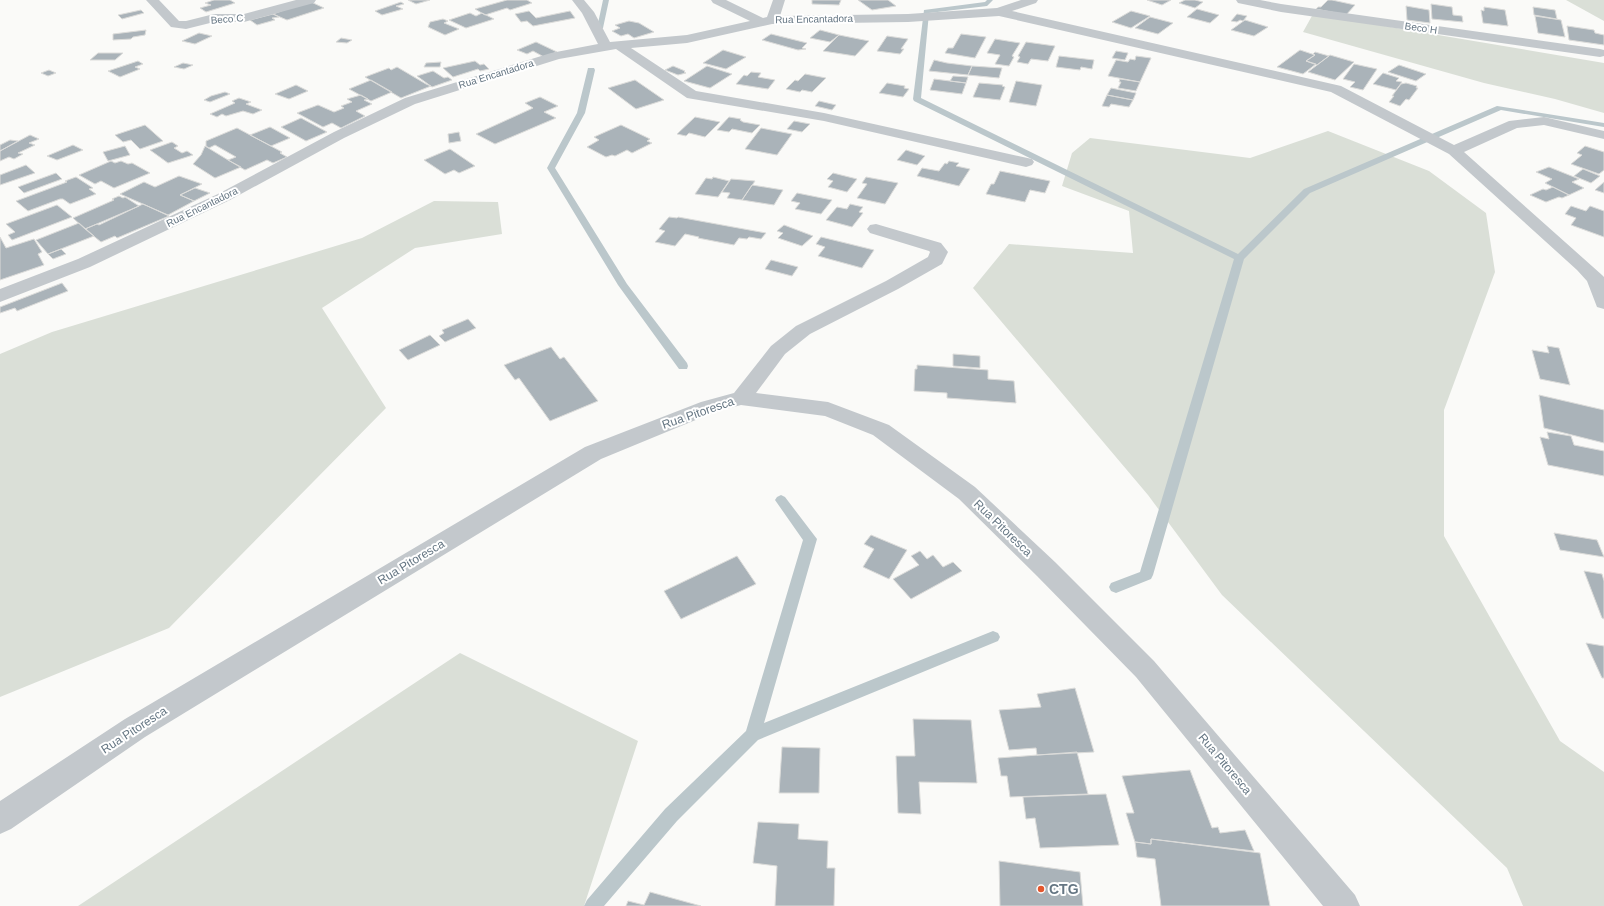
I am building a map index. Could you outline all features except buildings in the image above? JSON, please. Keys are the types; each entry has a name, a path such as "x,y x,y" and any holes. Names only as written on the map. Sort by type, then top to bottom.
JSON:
{"street":[{"name":"Beco C","path":"152,0 175,24 186,25 214,18 244,18 310,0"},
{"path":"578,0 613,46 692,95 824,117 1026,162"},
{"path":"716,0 766,21 779,0"},
{"name":"Rua Encantadora","path":"0,296 84,263 224,197 339,135 410,100 556,56 613,46 687,39 766,21 908,18 999,12 1032,0"},
{"name":"Beco H","path":"1242,0 1281,8 1600,53"},
{"path":"999,12 1336,89 1454,150 1583,266 1600,277 1604,303"},
{"path":"1454,150 1514,124 1544,120 1604,135"},
{"path":"741,398 778,350 803,330 892,285 936,260 939,252 935,247 876,229"},
{"name":"Rua Pitoresca","path":"0,819 135,728 594,453 708,407 741,398 828,409 881,430 967,493 1046,568 1145,669 1344,906"}],"shaded area":[{"path":"1566,0 1604,0 1604,21"},
{"path":"1313,14 1604,63 1604,113 1555,99 1484,83 1303,32"},
{"path":"1328,131 1429,171 1486,213 1495,272 1444,410 1444,536 1560,741 1604,772 1604,906 1523,906 1507,868 1222,595 1148,495 973,288 1009,244 1133,253 1129,211 1062,186 1072,153 1090,138 1250,158"},
{"path":"434,201 498,202 502,234 415,248 322,308 386,408 169,628 0,697 0,354 52,332 362,238"},
{"path":"460,653 638,741 584,906 78,906"}],"waterway":[{"path":"600,28 606,0"},
{"path":"990,0 987,4 926,11 917,99 1239,258"},
{"path":"591,70 581,113 551,168 623,285 683,366"},
{"path":"1239,258 1307,191 1500,108 1604,125"},
{"path":"1116,587 1146,575 1239,258"},
{"path":"753,735 810,539 781,500"},
{"path":"753,735 993,637"},
{"path":"593,906 671,815 753,735"}],"place":[{"name":"CTG","path":"1041,889"}]}
